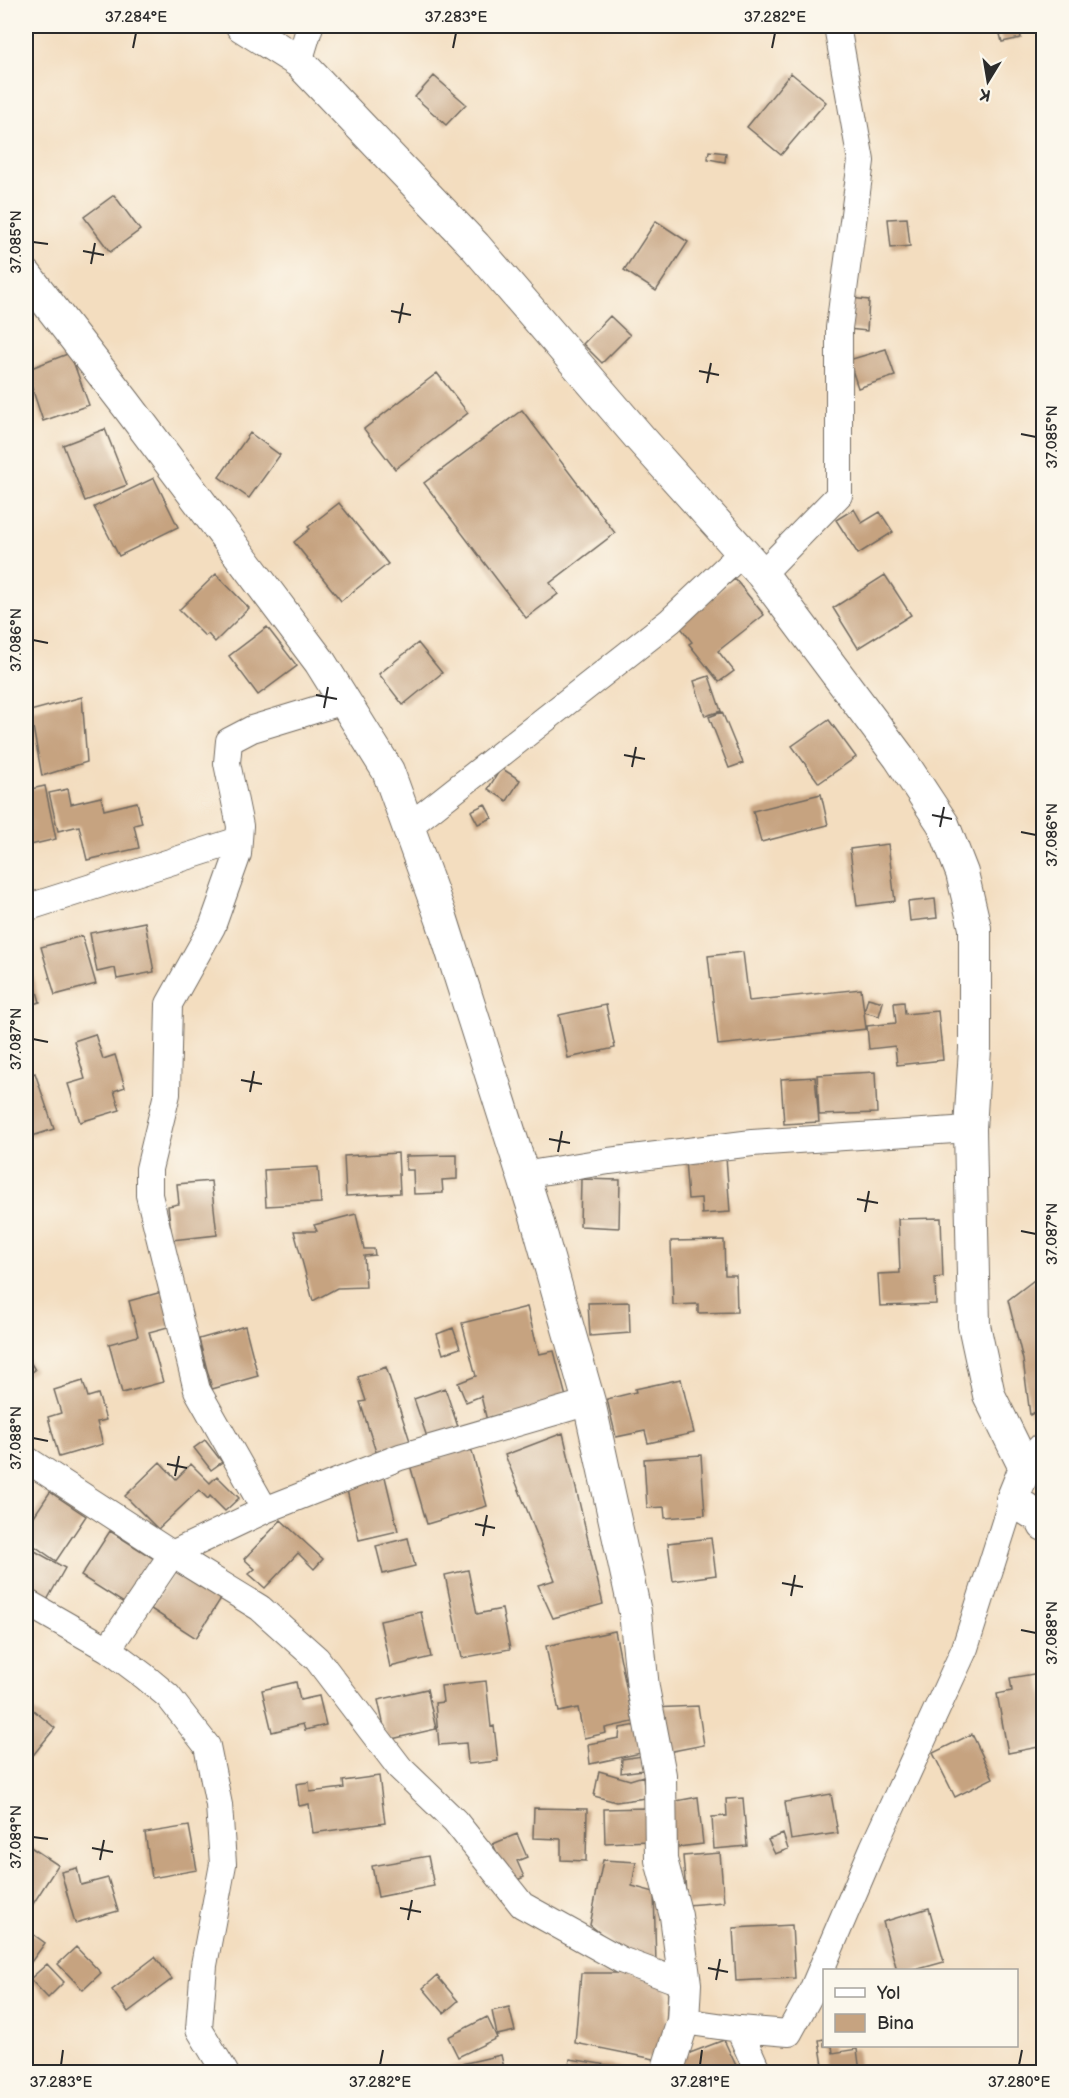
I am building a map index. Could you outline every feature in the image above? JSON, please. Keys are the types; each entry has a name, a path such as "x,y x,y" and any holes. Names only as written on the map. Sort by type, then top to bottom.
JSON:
{"street":[{"path":"242,26 299,62 475,246 640,438 752,563 899,757 943,824 962,873 975,928 975,1049 970,1129 974,1325 989,1395 1034,1458 1012,1500 964,1648 873,1848 811,1992 789,2033 683,2021"},
{"path":"299,62 310,26"},
{"path":"408,827 670,621 752,563 839,495 838,328 861,161 837,26"},
{"path":"26,274 320,662 388,771 442,920 523,1174 589,1401 635,1612 643,1688 660,1775 661,1860 676,1916 685,1984 683,2021 667,2073"},
{"path":"265,1510 197,1390 149,1195 149,1169 167,1094 169,1004 212,927 238,854 240,826 227,763 229,741 252,729 344,701"},
{"path":"26,908 239,840"},
{"path":"523,1174 752,1143 970,1129"},
{"path":"108,1649 171,1554 265,1510 400,1456 589,1401"},
{"path":"26,1459 171,1554 260,1608 317,1659 400,1768 455,1821 522,1905 621,1960 685,1984"},
{"path":"1012,1500 1041,1518 1044,1525"},
{"path":"26,1602 108,1649 168,1696 207,1746 219,1805 223,1864 204,1965 199,2029 225,2073"},
{"path":"739,2029 758,2073"}],"building":[{"path":"998,26 1019,26 1021,38 1002,42"},
{"path":"791,73 826,102 781,155 747,127"},
{"path":"434,76 466,104 446,125 415,97"},
{"path":"709,151 726,153 725,162 708,159"},
{"path":"114,195 140,230 110,252 84,217"},
{"path":"907,218 910,246 891,248 888,219"},
{"path":"656,221 688,242 656,291 624,270"},
{"path":"850,298 869,300 867,331 848,329"},
{"path":"610,316 630,335 602,363 583,344"},
{"path":"886,349 895,376 858,388 849,360"},
{"path":"70,353 89,405 43,421 26,370"},
{"path":"437,373 468,413 395,469 364,429"},
{"path":"522,410 615,533 550,583 558,594 526,618 424,483"},
{"path":"105,429 127,485 85,501 63,445"},
{"path":"250,433 280,455 249,498 219,477"},
{"path":"154,478 178,527 119,556 94,507"},
{"path":"339,503 388,564 341,601 294,542 310,529 308,527"},
{"path":"854,509 862,523 880,512 893,532 858,554 836,520"},
{"path":"216,574 249,608 215,642 208,634 205,636 179,610"},
{"path":"885,575 911,615 858,648 833,608"},
{"path":"735,579 764,615 718,651 734,671 719,682 689,644 692,642 678,624"},
{"path":"267,627 297,666 258,695 229,656"},
{"path":"418,643 442,673 403,705 379,674"},
{"path":"709,676 721,711 705,716 694,681"},
{"path":"82,697 87,762 42,776 30,711"},
{"path":"722,712 743,763 729,768 709,717"},
{"path":"829,720 856,757 819,783 792,746"},
{"path":"501,768 520,780 507,801 488,789"},
{"path":"45,786 56,839 26,846 26,790"},
{"path":"68,789 71,804 101,797 104,810 137,802 142,823 134,825 139,848 87,860 79,826 58,831 49,793"},
{"path":"821,794 828,825 761,842 753,811"},
{"path":"485,804 492,818 478,824 471,811"},
{"path":"888,844 895,901 857,906 850,849"},
{"path":"935,899 937,918 910,921 908,902"},
{"path":"145,922 154,972 117,979 115,968 97,972 90,933"},
{"path":"82,936 96,984 55,995 41,947"},
{"path":"743,952 749,1001 861,989 866,1029 718,1045 708,956"},
{"path":"26,953 40,1002 26,1006"},
{"path":"868,998 883,1002 879,1016 864,1012"},
{"path":"904,1002 905,1014 938,1011 943,1060 897,1065 895,1046 869,1049 867,1026 896,1023 894,1003"},
{"path":"606,1005 615,1048 568,1058 559,1015"},
{"path":"95,1034 103,1059 115,1055 125,1087 114,1091 120,1110 80,1122 68,1084 85,1079 74,1041"},
{"path":"875,1072 877,1113 819,1115 817,1075"},
{"path":"35,1073 54,1129 26,1138 26,1076"},
{"path":"815,1077 819,1122 784,1124 781,1079"},
{"path":"398,1153 400,1193 346,1196 344,1156"},
{"path":"457,1155 457,1179 442,1180 443,1193 414,1194 413,1170 406,1170 406,1156"},
{"path":"726,1157 730,1212 702,1214 701,1198 688,1199 685,1160"},
{"path":"318,1167 321,1203 266,1206 264,1170"},
{"path":"581,1179 620,1180 619,1228 580,1226"},
{"path":"211,1181 217,1235 172,1240 168,1206 179,1204 177,1184"},
{"path":"356,1214 364,1249 374,1249 375,1255 364,1256 366,1287 337,1288 313,1301 294,1231 317,1231 314,1225"},
{"path":"941,1218 943,1277 935,1278 936,1304 880,1306 878,1274 900,1273 898,1219"},
{"path":"724,1240 725,1275 736,1275 737,1312 698,1313 698,1304 673,1305 671,1241"},
{"path":"1042,1274 1044,1277 1044,1407 1030,1415 1023,1360 1008,1300"},
{"path":"169,1290 179,1324 149,1332 163,1382 122,1393 109,1344 138,1336 129,1301"},
{"path":"629,1302 630,1333 590,1336 588,1303"},
{"path":"527,1307 539,1354 554,1351 567,1401 487,1421 481,1396 466,1402 458,1383 476,1376 462,1323"},
{"path":"245,1326 258,1376 212,1389 199,1339"},
{"path":"453,1328 460,1348 443,1354 437,1334"},
{"path":"26,1355 35,1370 26,1376"},
{"path":"386,1367 410,1441 376,1452 360,1402 366,1401 358,1377"},
{"path":"681,1379 694,1433 648,1443 645,1431 616,1437 607,1399 636,1392 635,1389"},
{"path":"83,1381 88,1397 98,1394 106,1420 97,1422 103,1444 59,1457 48,1417 61,1413 54,1390"},
{"path":"445,1388 459,1430 428,1440 414,1399"},
{"path":"563,1433 603,1604 553,1618 538,1585 555,1580 505,1455"},
{"path":"205,1440 222,1462 211,1470 194,1448"},
{"path":"471,1448 487,1506 427,1524 410,1465"},
{"path":"701,1455 705,1515 665,1518 664,1507 647,1508 644,1459"},
{"path":"160,1462 176,1479 191,1464 210,1483 217,1476 239,1498 225,1511 210,1496 208,1499 199,1490 158,1529 125,1496"},
{"path":"385,1477 398,1531 359,1540 346,1486"},
{"path":"50,1492 86,1516 56,1561 26,1540 26,1528"},
{"path":"281,1520 323,1559 314,1569 298,1553 265,1588 249,1574 255,1569 244,1559"},
{"path":"110,1531 156,1560 127,1605 81,1576"},
{"path":"408,1538 415,1566 383,1574 376,1546"},
{"path":"711,1538 716,1575 673,1581 668,1543"},
{"path":"26,1546 65,1568 42,1609 26,1600"},
{"path":"179,1564 225,1592 196,1638 151,1609"},
{"path":"468,1570 477,1614 502,1609 510,1649 462,1658 445,1575"},
{"path":"421,1612 431,1657 390,1667 380,1621"},
{"path":"615,1631 633,1722 605,1728 606,1733 584,1738 578,1708 559,1712 546,1646"},
{"path":"1039,1673 1044,1698 1044,1746 1008,1753 997,1694 1012,1691 1010,1678"},
{"path":"486,1681 491,1727 494,1726 498,1761 468,1764 466,1743 439,1745 435,1703 443,1702 441,1686"},
{"path":"296,1682 300,1700 319,1696 326,1725 305,1730 303,1724 272,1732 262,1690"},
{"path":"427,1689 436,1729 387,1740 378,1700"},
{"path":"26,1704 55,1728 30,1759 26,1756"},
{"path":"698,1706 704,1745 657,1754 651,1708"},
{"path":"637,1725 641,1753 590,1764 588,1744 619,1738 620,1728"},
{"path":"972,1734 993,1778 955,1797 933,1753"},
{"path":"642,1756 643,1770 621,1773 622,1759"},
{"path":"599,1771 630,1780 643,1776 645,1798 616,1802 594,1796"},
{"path":"379,1776 385,1823 313,1833 309,1804 299,1806 296,1784 309,1782 310,1792 344,1788 343,1781"},
{"path":"831,1794 838,1833 791,1840 785,1802"},
{"path":"698,1797 703,1844 661,1849 660,1804"},
{"path":"743,1798 747,1846 714,1849 712,1817 727,1816 726,1799"},
{"path":"534,1808 587,1809 586,1861 561,1860 561,1839 533,1838"},
{"path":"647,1808 648,1841 605,1843 604,1809"},
{"path":"189,1826 197,1870 152,1878 145,1833"},
{"path":"517,1834 527,1857 517,1861 524,1877 510,1883 493,1844"},
{"path":"783,1834 788,1849 775,1854 768,1840"},
{"path":"26,1844 58,1865 33,1904 26,1899"},
{"path":"720,1853 724,1902 687,1905 683,1856"},
{"path":"428,1856 434,1886 378,1897 372,1866"},
{"path":"603,1860 636,1862 632,1886 654,1892 656,1964 622,1951 590,1925"},
{"path":"77,1868 81,1885 108,1878 118,1911 75,1923 61,1872"},
{"path":"929,1908 944,1962 919,1969 897,1969 883,1922"},
{"path":"792,1925 795,1978 736,1981 733,1928"},
{"path":"26,1929 45,1943 26,1969"},
{"path":"76,1947 101,1973 83,1990 58,1964"},
{"path":"155,1957 172,1979 128,2012 112,1990"},
{"path":"47,1964 64,1982 48,1998 30,1979"},
{"path":"581,1973 621,1973 661,1981 668,1993 664,2061 575,2043"},
{"path":"437,1976 458,2001 444,2013 423,1988"},
{"path":"509,2007 515,2031 497,2035 492,2011"},
{"path":"487,2017 497,2038 458,2057 448,2037"},
{"path":"823,2039 823,2047 832,2047 833,2053 857,2049 860,2072 824,2072 819,2040"},
{"path":"724,2040 739,2072 683,2072 682,2056"},
{"path":"501,2055 505,2072 445,2072 444,2068"},
{"path":"570,2059 626,2068 625,2072 568,2072"}]}
